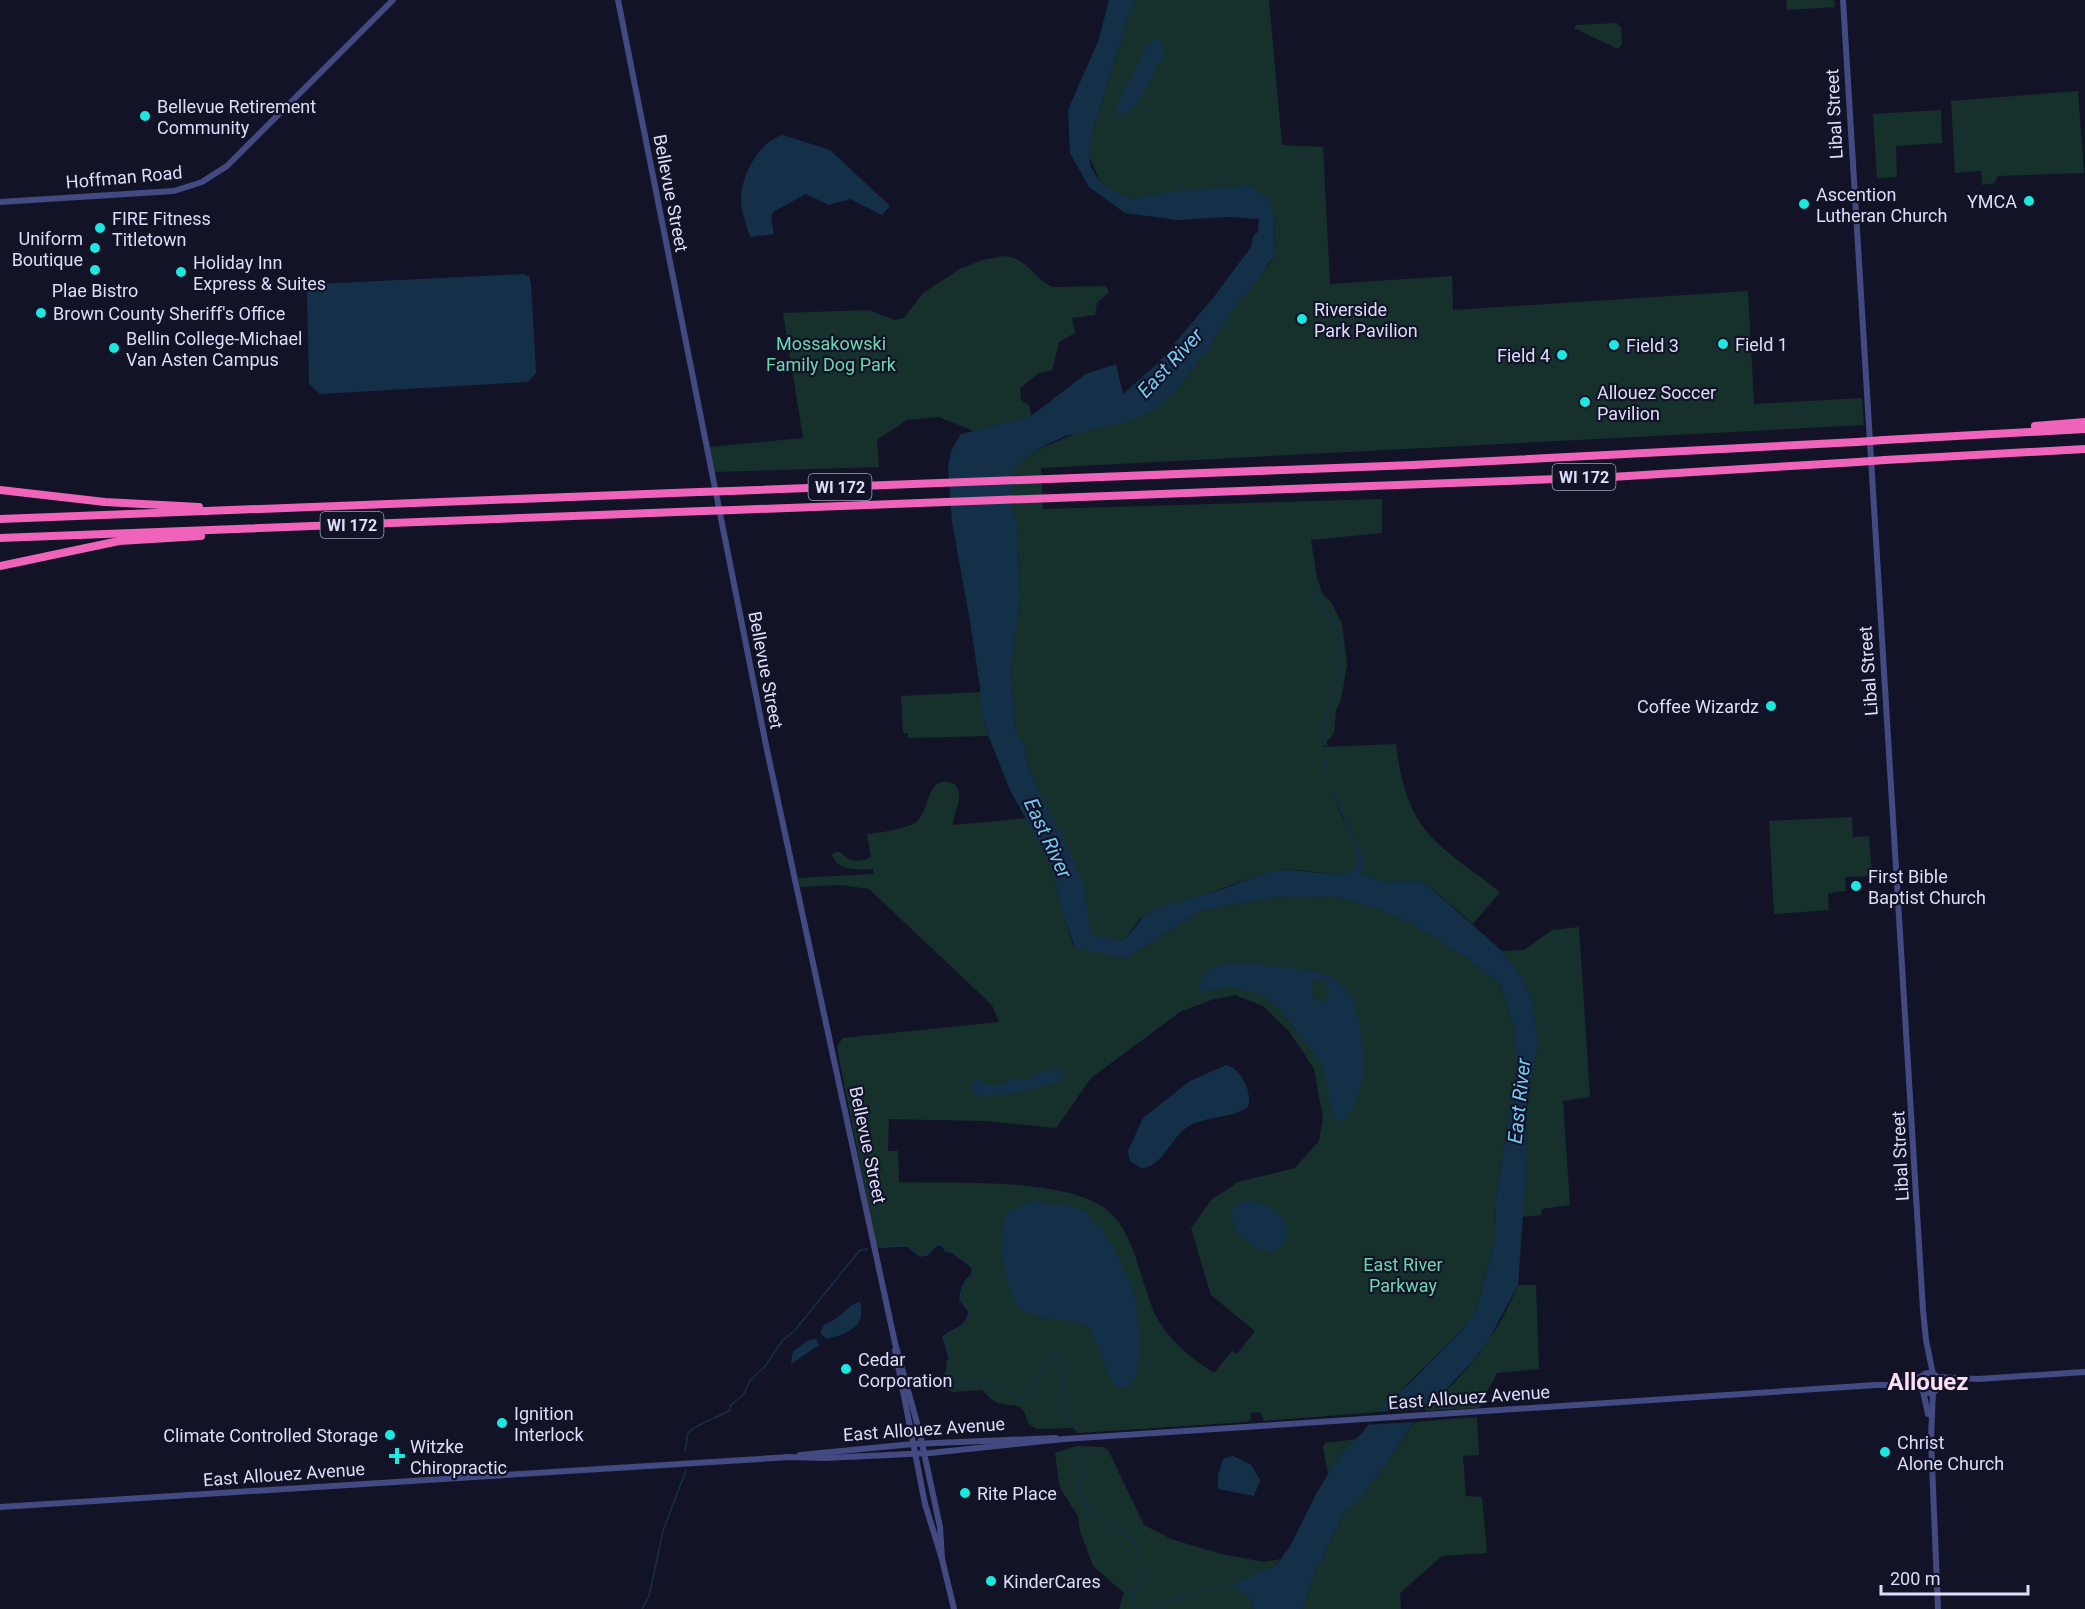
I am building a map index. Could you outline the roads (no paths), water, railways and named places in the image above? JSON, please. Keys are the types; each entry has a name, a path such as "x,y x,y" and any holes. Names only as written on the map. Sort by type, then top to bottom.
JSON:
{"highway":[{"path":"2018,432 2034,426 2085,422"},
{"name":"WI 172","path":"0,519 1382,467 2085,429"},
{"name":"WI 172","path":"0,538 1611,477 2065,450 2085,451"},
{"path":"0,490 87,501 229,510"},
{"path":"0,566 118,541 263,532 272,528"}],"street":[{"name":"Hoffman Road","path":"0,202 158,193 189,188 213,176 227,166 393,0"},
{"name":"Bellevue Street","path":"618,0 767,750 895,1343 908,1384 922,1443 940,1527 942,1559"},
{"name":"Libal Street","path":"1843,0 1926,1340 1925,1369 1921,1376 1922,1389"},
{"name":"Libal Street","path":"1926,1340 1935,1376 1935,1390"},
{"name":"Bellevue Street","path":"895,1343 897,1369 929,1522 942,1559 954,1609"},
{"path":"1935,1376 1978,1379 2085,1372"},
{"name":"East Allouez Avenue","path":"1876,1385 1921,1376 1935,1376"},
{"path":"1938,1609 1931,1439 1935,1390 1978,1379"},
{"name":"East Allouez Avenue","path":"786,1457 825,1458 923,1454 1064,1439 1876,1385 1915,1385 1922,1389 1935,1390"},
{"path":"1922,1389 1931,1439"},
{"name":"East Allouez Avenue","path":"0,1507 786,1457 922,1443 1001,1438 1064,1439"}],"water":[{"name":"East River","path":"1109,0 1135,0 1092,134 1089,156 1091,167 1101,184 1132,199 1174,191 1249,186 1268,197 1274,216 1275,254 1254,285 1242,297 1205,354 1175,391 1154,410 1125,422 1065,436 1032,452 1014,469 1012,511 1017,522 1020,598 1011,670 1015,728 1024,745 1029,770 1074,860 1083,884 1091,935 1124,941 1144,916 1162,906 1211,893 1266,873 1292,870 1337,874 1354,870 1357,864 1355,847 1327,780 1343,810 1364,864 1361,872 1383,881 1423,881 1502,951 1523,978 1532,1000 1538,1043 1526,1110 1527,1160 1518,1285 1488,1341 1472,1362 1436,1400 1424,1406 1385,1466 1357,1502 1345,1511 1315,1573 1303,1609 1255,1609 1251,1600 1232,1584 1277,1565 1290,1546 1316,1494 1338,1458 1363,1432 1385,1403 1408,1385 1464,1328 1477,1309 1495,1240 1496,1198 1516,1072 1514,1027 1500,984 1470,960 1411,923 1378,909 1332,896 1270,898 1200,911 1128,957 1121,958 1075,948 1061,909 1053,868 1009,788 981,710 980,687 952,521 948,466 951,451 961,434 1031,416 1086,374 1116,364 1123,394 1158,363 1213,298 1251,247 1253,236 1258,232 1259,219 1227,217 1177,220 1125,213 1089,187 1070,153 1068,110 1099,39"},
{"path":"1160,39 1164,51 1163,58 1138,102 1128,112 1121,115 1116,112 1116,106 1149,43"},
{"path":"783,135 830,150 890,206 882,215 850,199 829,205 806,194 773,212 771,218 774,234 750,237 741,204 744,181 759,152 766,144"},
{"path":"524,274 529,276 531,284 536,373 528,382 320,394 309,384 307,292 315,284"},
{"path":"1223,964 1253,964 1317,972 1330,977 1348,993 1359,1020 1364,1061 1360,1090 1347,1118 1342,1121 1334,1118 1322,1065 1280,1008 1259,994 1232,987 1200,991 1198,985 1202,977","holes":["1321,980 1327,984 1329,995 1324,1003 1313,999 1312,981"]},
{"path":"1226,1065 1241,1076 1249,1095 1248,1107 1234,1114 1201,1121 1186,1128 1160,1158 1148,1167 1141,1168 1130,1161 1128,1151 1143,1118 1190,1081"},
{"path":"1054,1069 1063,1070 1062,1078 1046,1086 981,1097 971,1088 978,1077 984,1084 1002,1085 1012,1078 1028,1080 1035,1074"},
{"path":"1252,1201 1277,1212 1285,1223 1288,1236 1282,1246 1273,1251 1253,1246 1244,1239 1232,1220 1232,1210 1239,1202"},
{"path":"1038,1202 1083,1211 1099,1226 1121,1263 1135,1298 1139,1328 1137,1374 1131,1385 1127,1387 1118,1388 1113,1383 1090,1327 1031,1314 1017,1304 1011,1294 1002,1254 1004,1221 1006,1216 1018,1207"},
{"path":"860,1302 861,1318 854,1328 842,1335 827,1339 820,1333 824,1325 850,1306"},
{"path":"816,1339 819,1345 791,1364 793,1351 809,1340"},
{"path":"1233,1456 1251,1465 1260,1480 1254,1496 1218,1489 1218,1475 1223,1459"}],"waterway":[{"path":"1313,583 1319,602 1327,610 1338,637 1341,676 1322,731 1327,746"},
{"path":"1327,760 1327,780"},
{"path":"881,1247 907,1246 920,1256 927,1255 937,1245 942,1245 946,1251 953,1253 972,1267 972,1274 963,1286 960,1296 960,1300 969,1311 968,1317 963,1324 943,1337 950,1365 944,1382 949,1388 984,1381 1006,1390 1022,1402 1029,1395 1049,1355 1060,1355 1067,1363 1063,1406 1070,1421 1077,1428"},
{"path":"685,1451 688,1433 730,1410 730,1406 744,1394 749,1382 766,1365 782,1341 795,1330 860,1250 868,1249"},
{"path":"1080,1447 1084,1475 1078,1487 1085,1505 1096,1516 1125,1533 1136,1546 1140,1564 1134,1596 1137,1609"},
{"path":"642,1609 649,1596 663,1531 686,1470"},
{"path":"1155,1609 1193,1592 1233,1585"}],"place":[{"name":"Bellevue Retirement Community","path":"145,116"},
{"name":"YMCA","path":"2029,201"},
{"name":"Ascention Lutheran Church","path":"1804,204"},
{"name":"FIRE Fitness Titletown","path":"100,228"},
{"name":"Uniform Boutique","path":"95,248"},
{"name":"Plae Bistro","path":"95,270"},
{"name":"Holiday Inn Express & Suites","path":"181,272"},
{"name":"Brown County Sheriff's Office","path":"41,313"},
{"name":"Riverside Park Pavilion","path":"1302,319"},
{"name":"Field 1","path":"1723,344"},
{"name":"Field 3","path":"1614,345"},
{"name":"Bellin College-Michael Van Asten Campus","path":"114,348"},
{"name":"Field 4","path":"1562,355"},
{"name":"Allouez Soccer Pavilion","path":"1585,402"},
{"name":"Coffee Wizardz","path":"1771,706"},
{"name":"First Bible Baptist Church","path":"1856,886"},
{"name":"Cedar Corporation","path":"846,1369"},
{"name":"Ignition Interlock","path":"502,1423"},
{"name":"Climate Controlled Storage","path":"390,1435"},
{"name":"Christ Alone Church","path":"1885,1452"},
{"name":"Witzke Chiropractic","path":"397,1456"},
{"name":"Rite Place","path":"965,1493"},
{"name":"KinderCares","path":"991,1581"}],"district":[{"name":"Allouez","path":"1928,1382"}],"park label":[{"name":"Mossakowski Family Dog Park","path":"831,353"},
{"name":"East River Parkway","path":"1403,1274"}]}
